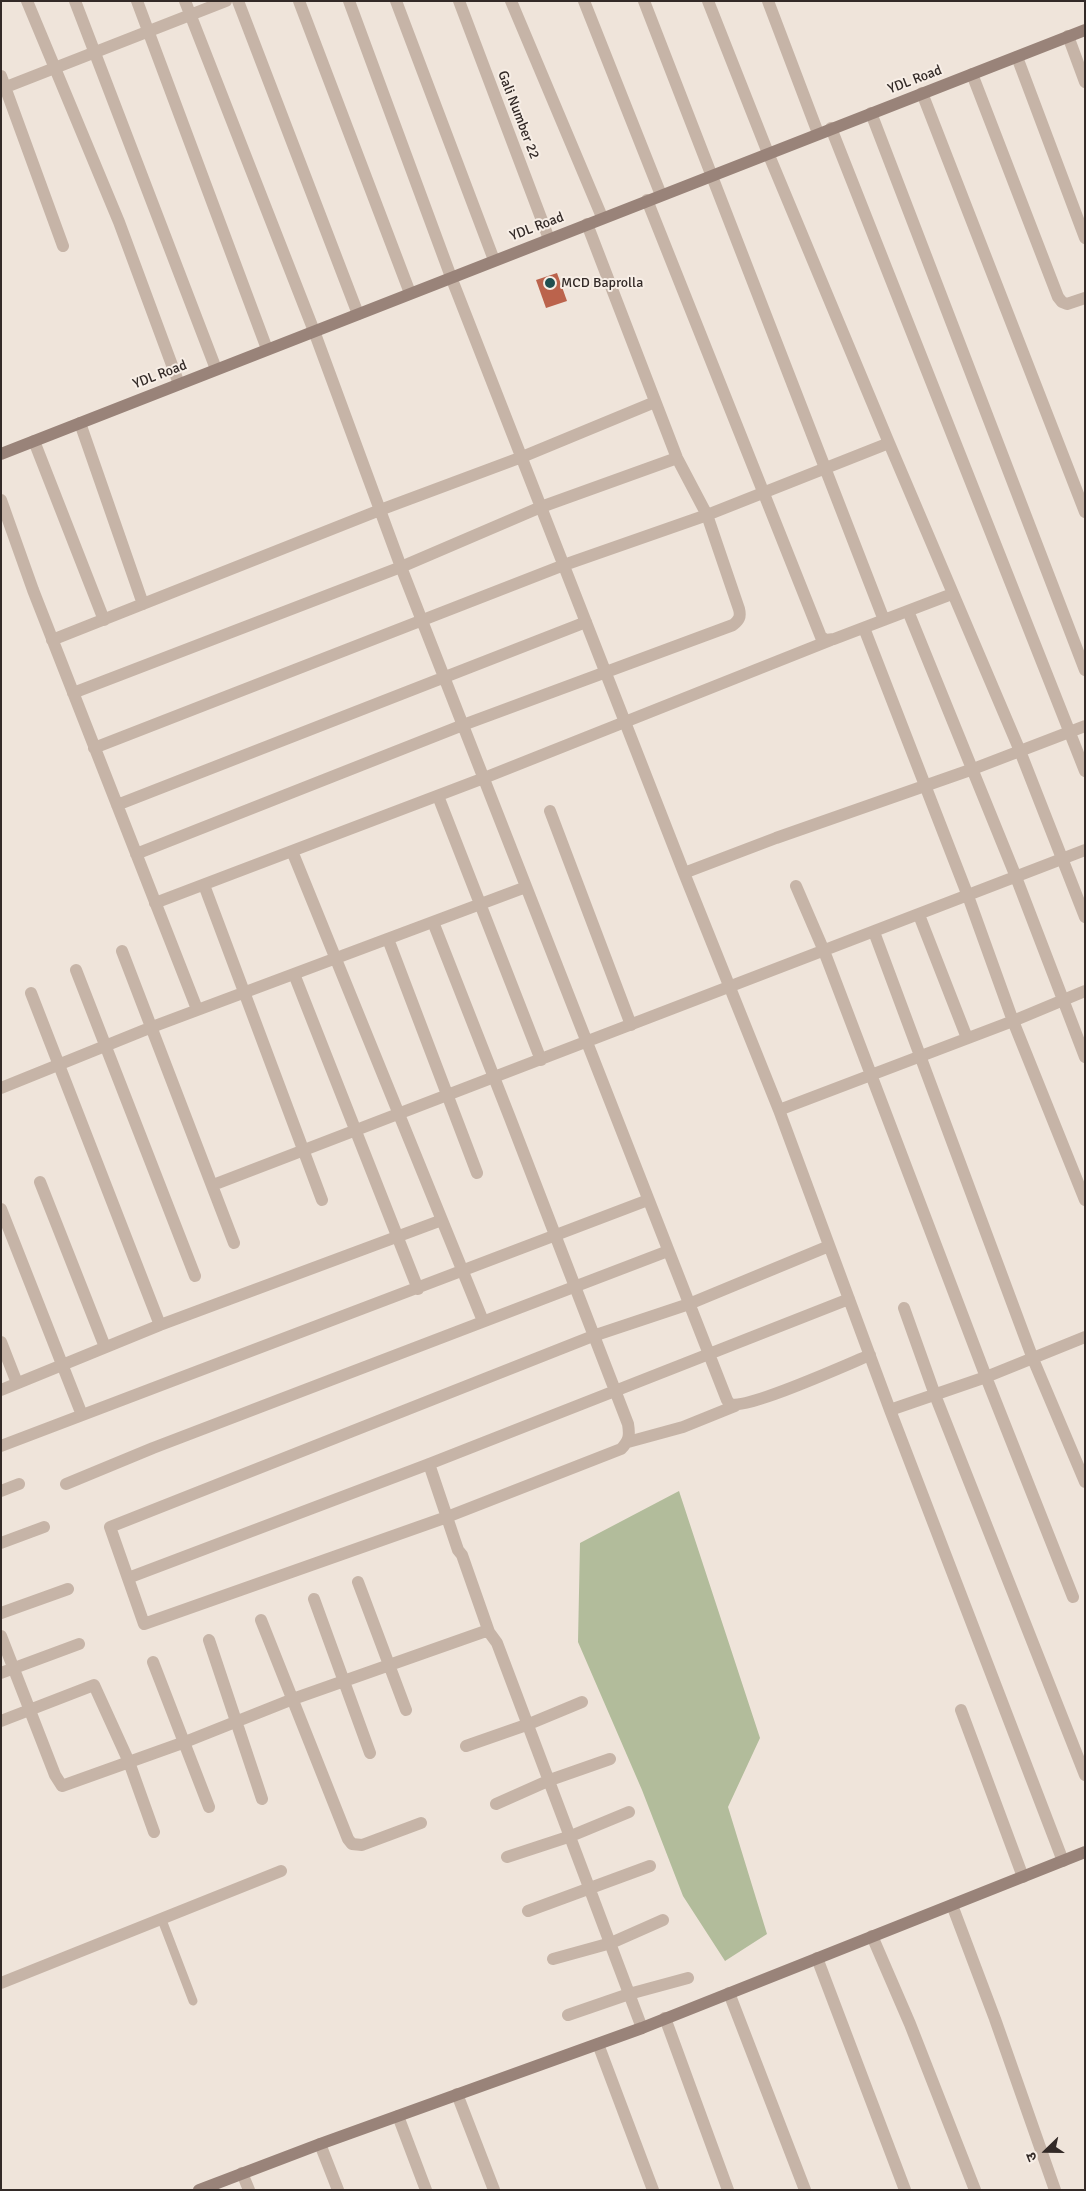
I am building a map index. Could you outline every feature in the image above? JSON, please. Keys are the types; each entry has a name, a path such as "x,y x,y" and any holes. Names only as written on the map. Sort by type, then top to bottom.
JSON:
{"street":[{"path":"27,1 119,222 179,384"},
{"path":"76,1 216,369"},
{"path":"137,1 267,349"},
{"path":"185,1 314,331 422,621 708,1354 727,1400 735,1406"},
{"path":"63,246 3,84 54,68 226,1"},
{"path":"238,1 358,314"},
{"path":"299,1 410,293"},
{"path":"349,1 452,277 778,1110 890,1410 1063,1861"},
{"path":"396,1 494,260"},
{"name":"Gali Number 22","path":"459,1 549,239"},
{"path":"511,1 602,218"},
{"path":"584,1 661,194"},
{"path":"644,1 884,620"},
{"path":"708,1 768,153 952,594 1020,751 1085,917"},
{"path":"768,1 818,134"},
{"name":"YDL Road","path":"1,454 661,194 1085,30"},
{"path":"1068,36 1085,82"},
{"path":"1017,56 1085,238"},
{"path":"972,74 1058,297 1066,304 1085,298"},
{"path":"922,93 1085,512"},
{"path":"871,113 1085,670"},
{"path":"832,128 1085,771"},
{"path":"647,200 764,491 816,629 821,637 831,640"},
{"path":"136,854 463,725 606,673 733,625 739,621 741,615 707,516 677,458 587,224"},
{"path":"52,640 380,510 522,457 656,402"},
{"path":"80,423 143,604"},
{"path":"34,441 104,620"},
{"path":"94,748 564,565 707,516 764,491 889,443"},
{"path":"73,693 401,566 541,507 677,458"},
{"path":"1,500 52,640 197,1010"},
{"path":"155,903 438,796 952,594"},
{"path":"908,611 1016,877 1085,1057"},
{"path":"117,806 586,622"},
{"path":"864,628 968,896 1013,1021 1085,1200"},
{"path":"684,873 776,838 973,769 1085,726"},
{"path":"438,796 541,1060"},
{"path":"550,812 631,1025"},
{"path":"213,1185 1085,850"},
{"path":"292,851 483,1321"},
{"path":"204,886 305,1150 322,1200"},
{"path":"796,886 824,951 986,1377 1073,1597"},
{"path":"1,1088 152,1027 526,887"},
{"path":"919,915 966,1038"},
{"path":"433,922 628,1424 630,1434 628,1442"},
{"path":"874,932 1033,1359 1085,1482"},
{"path":"388,939 477,1173"},
{"path":"122,951 234,1243"},
{"path":"76,970 195,1276"},
{"path":"294,974 418,1289"},
{"path":"778,1110 1013,1021 1085,991"},
{"path":"31,993 85,1127 160,1325"},
{"path":"40,1182 105,1347"},
{"path":"1,1446 463,1272 648,1200"},
{"path":"1,1209 82,1415"},
{"path":"1,1390 160,1325 442,1220"},
{"path":"829,1246 689,1304 593,1336 110,1527 144,1624 447,1517 621,1449 628,1442 683,1427 735,1406 784,1390 870,1355"},
{"path":"66,1484 153,1448 276,1403 483,1321 668,1251"},
{"path":"128,1578 429,1464 849,1299"},
{"path":"904,1308 935,1395 1085,1775"},
{"path":"1,1342 17,1383"},
{"path":"890,1410 1083,1342"},
{"path":"429,1464 489,1632 497,1643 529,1724 642,2028"},
{"path":"1,1491 19,1484"},
{"path":"1,1543 44,1527"},
{"path":"358,1582 406,1710"},
{"path":"1,1613 68,1589"},
{"path":"314,1599 370,1753"},
{"path":"261,1620 348,1839 352,1844 362,1845 421,1823"},
{"path":"1,1636 55,1775 62,1786 185,1742 293,1699 390,1664 483,1632 489,1632"},
{"path":"209,1640 262,1799"},
{"path":"1,1673 79,1644"},
{"path":"153,1662 209,1807"},
{"path":"1,1721 94,1685 129,1762 154,1832"},
{"path":"466,1746 529,1724 582,1702"},
{"path":"961,1710 1023,1876"},
{"path":"496,1804 550,1780 610,1759"},
{"path":"507,1857 571,1836 629,1812"},
{"path":"199,2190 320,2144 642,2028 1085,1852"},
{"path":"528,1912 590,1887 650,1866"},
{"path":"1,1983 281,1871"},
{"path":"952,1905 996,2018 1055,2190"},
{"path":"553,1959 611,1943 663,1920"},
{"path":"872,1936 910,2024 975,2190"},
{"path":"817,1958 905,2190"},
{"path":"568,2015 629,1994 688,1978"},
{"path":"729,1994 805,2190"},
{"path":"665,2018 728,2190"},
{"path":"598,2044 653,2190"},
{"path":"457,2094 494,2190"},
{"path":"398,2116 426,2190"},
{"path":"320,2144 338,2190"},
{"path":"242,2174 249,2190"}],"lane":[{"path":"162,1920 193,2001"}],"green space":[{"path":"679,1491 760,1738 728,1807 767,1934 725,1961 683,1896 642,1790 578,1642 580,1543"}],"building":[{"path":"557,273 567,301 546,308 536,280"}],"place":[{"name":"MCD Baprolla","path":"550,283"}]}
